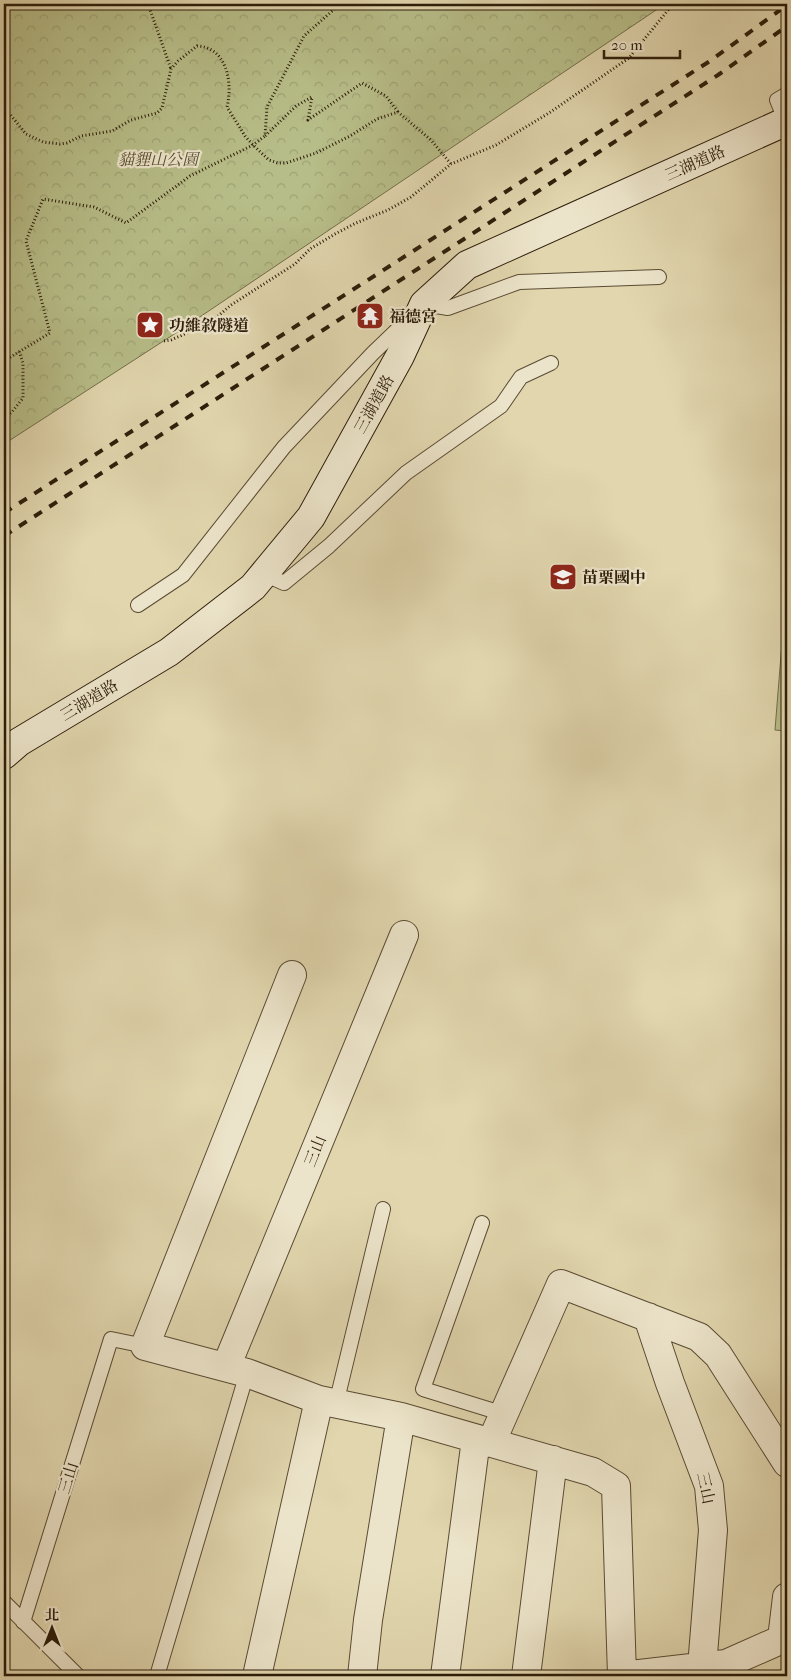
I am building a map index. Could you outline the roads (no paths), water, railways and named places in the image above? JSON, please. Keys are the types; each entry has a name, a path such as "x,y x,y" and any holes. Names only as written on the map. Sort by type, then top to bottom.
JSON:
{"street":[{"name":"三湖道路","path":"4,755 19,742 169,652 253,587 311,517 400,356 424,304 467,265 787,122"},
{"name":"三山","path":"236,1370 404,935"},
{"path":"145,1346 292,975"},
{"path":"445,1676 483,1441 504,1414 561,1284 699,1338 718,1355 787,1463"},
{"name":"三山","path":"648,1317 670,1383 709,1486 713,1530 702,1667"},
{"name":"三山","path":"145,1346 236,1370 327,1402 402,1417 553,1460 593,1472 616,1486 622,1676"},
{"path":"257,1676 327,1402"},
{"path":"362,1676 368,1620 402,1417"},
{"path":"526,1676 553,1460"},
{"path":"622,1676 726,1664 785,1638 787,1597"}],"lane":[{"path":"787,94 777,100 787,122"},
{"path":"138,605 183,575 284,447 373,353 424,304 448,308 519,282 660,277"},
{"path":"264,574 284,583 329,546 406,473 501,406 520,377 551,363"},
{"path":"327,1402 384,1209"},
{"path":"482,1223 423,1389 504,1414"},
{"name":"三山","path":"23,1622 111,1339 145,1346"},
{"name":"三山","path":"157,1676 236,1370"},
{"path":"4,1602 78,1676"}],"railway":[{"path":"4,513 710,61 787,5"},
{"path":"4,536 718,75 787,26"}],"place":[{"name":"福德宮","path":"370,316"},
{"name":"功維敘隧道","path":"150,325"},
{"name":"苗栗國中","path":"563,577"}],"park label":[{"name":"貓貍山公園","path":"158,159"}]}
